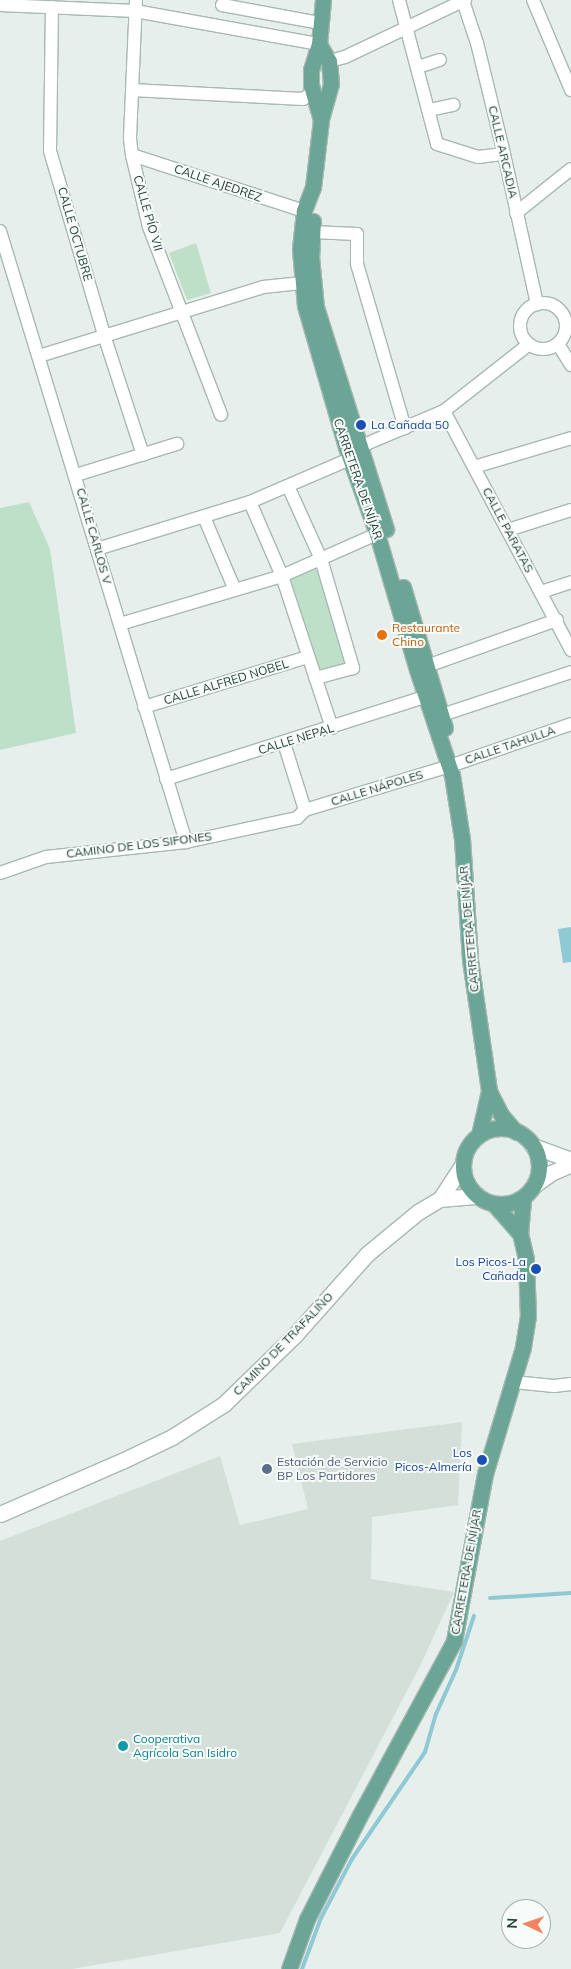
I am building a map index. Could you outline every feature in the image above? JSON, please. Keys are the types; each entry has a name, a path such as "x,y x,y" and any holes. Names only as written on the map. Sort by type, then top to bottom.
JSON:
{"main road":[{"path":"323,0 319,44 323,61"},
{"name":"CARRETERA DE NÍJAR","path":"323,61 319,94 321,120 313,187 312,232 316,307 377,534 425,697 450,766"},
{"name":"CARRETERA DE NÍJAR","path":"313,187 304,212 300,249 302,283 310,329 427,666 442,715 461,831 470,960 489,1091 502,1116 516,1132"},
{"name":"CARRETERA DE NÍJAR","path":"479,1135 489,1091"},
{"path":"497,1129 516,1132 533,1146 538,1165 534,1185 523,1197 509,1203 494,1204 478,1196 466,1182 463,1164 466,1153 479,1135 497,1129"},
{"name":"CARRETERA DE NÍJAR","path":"289,1969 307,1919 454,1641 484,1474 514,1382 528,1317 526,1259 520,1234 523,1197"},
{"name":"CARRETERA DE NÍJAR","path":"494,1204 520,1234"}],"street":[{"path":"399,0 408,28 437,144 478,158 504,154"},
{"path":"533,0 571,90"},
{"path":"323,61 408,28 450,4 464,1"},
{"name":"CALLE ARCADIA","path":"464,1 477,43 504,154 537,304"},
{"path":"224,27 222,2 320,23"},
{"path":"0,5 52,8 136,6 224,27 319,44"},
{"name":"CALLE PÍO VII","path":"136,6 132,90 132,155 149,227 221,416"},
{"name":"CALLE OCTUBRE","path":"52,8 50,151 104,335 143,455"},
{"path":"418,67 440,60"},
{"path":"132,90 303,99 319,94"},
{"path":"429,110 453,104"},
{"name":"CALLE AJEDREZ","path":"132,155 304,212"},
{"path":"516,213 571,169"},
{"name":"CALLE CARLOS V","path":"0,231 76,475 186,842"},
{"path":"312,232 357,234 357,264 405,428"},
{"path":"39,356 262,287 302,283"},
{"path":"537,304 551,304 566,309 566,326 558,344 543,349 529,344 524,338 521,322 530,308 537,304"},
{"path":"97,549 250,502 288,486 405,428 444,411 529,344"},
{"path":"558,344 571,365"},
{"name":"CALLE PARATAS","path":"444,411 571,650"},
{"path":"474,467 571,438"},
{"path":"76,475 177,444"},
{"path":"288,486 321,559 353,668 315,678"},
{"path":"250,502 282,576 332,728"},
{"path":"508,530 571,510"},
{"path":"204,517 235,590"},
{"path":"120,624 282,576 377,534"},
{"path":"541,592 571,582"},
{"path":"427,666 556,620"},
{"name":"CALLE ALFRED NOBEL","path":"144,707 308,657"},
{"path":"442,715 571,672"},
{"name":"CALLE NEPAL","path":"166,779 425,697"},
{"name":"CALLE TAHULLA","path":"450,766 571,724"},
{"path":"284,743 305,810"},
{"name":"CALLE NÁPOLES","path":"305,810 450,766"},
{"name":"CAMINO DE LOS SIFONES","path":"0,873 46,857 186,842 297,818 305,810"},
{"path":"533,1146 571,1160"},
{"name":"CAMINO DE TRAFALIÑO","path":"440,1199 463,1164"},
{"path":"534,1185 550,1172 571,1164"},
{"name":"CAMINO DE TRAFALIÑO","path":"0,1514 164,1441 224,1404 287,1343 367,1254 418,1212 440,1199 478,1196"},
{"path":"514,1382 554,1386 571,1384"}],"shaded area":[{"path":"462,1422 458,1505 372,1517 371,1579 454,1592 420,1666 280,1933 72,1969 0,1969 0,1541 220,1456 240,1525 308,1509 292,1444"}],"green space":[{"path":"196,243 211,293 187,300 169,253"},
{"path":"29,502 50,549 76,733 0,750 0,508"},
{"path":"321,559 353,668 315,678 282,576"}],"water":[{"path":"571,927 571,962 563,963 558,929"}],"waterway":[{"path":"490,1598 571,1593"},
{"path":"302,1969 321,1918 352,1859 425,1752 436,1714 456,1670 474,1616"}],"place":[{"name":"La Cañada 50","path":"361,425"},
{"name":"Restaurante Chino","path":"382,635"},
{"name":"Los Picos-La Cañada","path":"536,1269"},
{"name":"Los Picos-Almería","path":"482,1460"},
{"name":"Estación de Servicio BP Los Partidores","path":"267,1469"},
{"name":"Cooperativa Agrícola San Isidro","path":"123,1746"}]}
